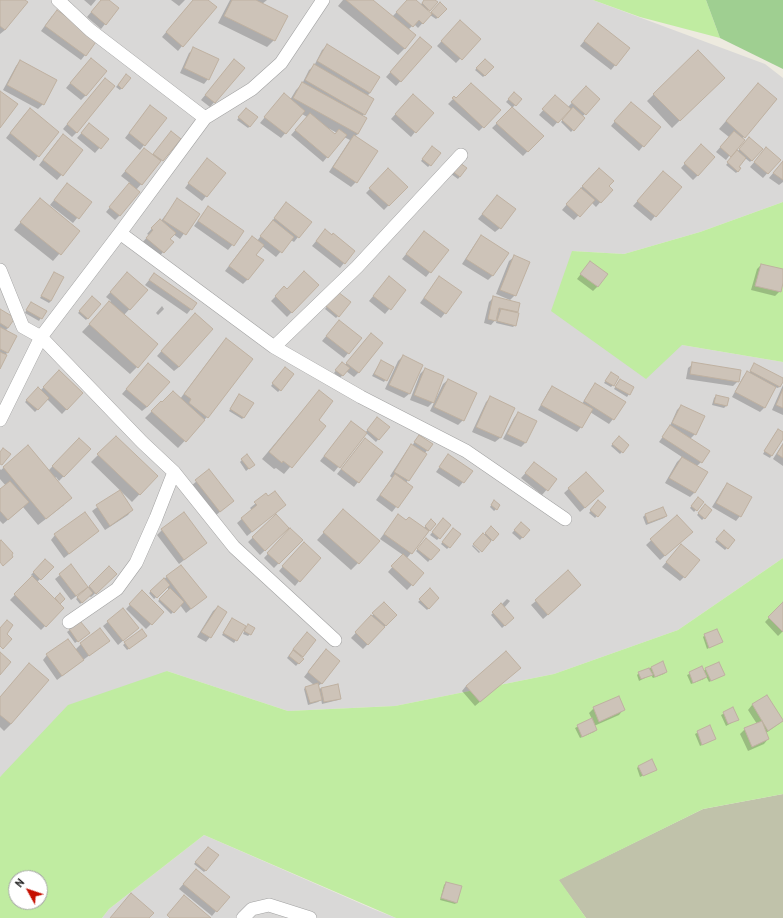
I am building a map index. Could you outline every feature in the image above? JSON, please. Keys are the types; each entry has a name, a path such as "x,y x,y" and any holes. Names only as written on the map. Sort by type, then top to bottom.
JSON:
{"street":[{"path":"58,0 90,30 205,118"},
{"path":"0,420 41,337 205,118 252,89 281,63 323,0"},
{"path":"274,347 357,267 461,155"},
{"path":"120,233 274,347 361,397 466,452 565,519"},
{"path":"0,270 23,327 41,337 142,442 174,472 234,547 335,640"},
{"path":"69,622 117,589 136,563 174,472"},
{"path":"243,918 252,909 269,905 310,918"}],"shaded area":[{"path":"0,0 593,0 765,64 783,78 783,202 700,232 624,254 572,251 682,345 783,362 783,558 678,630 554,674 395,706 288,711 167,671 0,777"},
{"path":"783,794 783,918 586,918 558,880 703,809"},
{"path":"204,835 396,918 102,918 109,909"}],"green space":[{"path":"593,0 706,0 720,38 640,17"},
{"path":"706,0 783,0 783,69 720,38"},
{"path":"783,202 783,362 682,345 646,379 551,311 572,251 624,254 700,232"},
{"path":"783,558 783,794 703,809 559,880 586,918 396,918 204,835 109,909 102,918 0,918 0,777 68,705 167,671 288,711 395,706 554,674 678,630"}],"building":[{"path":"0,0 25,0 28,2 5,30 0,26"},
{"path":"101,0 109,0 119,8 106,25 91,12"},
{"path":"193,0 208,0 217,7 183,47 166,32"},
{"path":"232,0 256,0 288,16 275,41 224,16"},
{"path":"346,0 373,0 416,35 405,49"},
{"path":"407,0 416,0 432,14 423,24 419,20 413,27 396,12"},
{"path":"424,0 435,0 438,2 430,11 422,3"},
{"path":"440,2 447,9 438,18 431,12"},
{"path":"57,10 98,39 86,56 45,26"},
{"path":"460,20 481,39 462,60 441,41"},
{"path":"598,23 630,48 616,66 584,41"},
{"path":"420,37 432,47 401,82 390,72"},
{"path":"327,44 380,77 370,93 317,61"},
{"path":"193,47 219,59 209,80 184,68"},
{"path":"698,50 725,78 680,121 653,94"},
{"path":"91,58 107,71 86,96 70,83"},
{"path":"234,59 245,68 215,103 205,95"},
{"path":"485,59 494,67 485,76 476,68"},
{"path":"20,60 57,80 44,105 7,85"},
{"path":"314,64 374,99 365,115 305,80"},
{"path":"126,74 131,78 122,89 118,85"},
{"path":"105,78 115,86 77,133 67,124"},
{"path":"302,82 367,118 358,134 293,98"},
{"path":"471,83 501,110 484,128 452,98 454,96 456,98"},
{"path":"758,83 777,99 745,138 726,121"},
{"path":"586,86 600,99 586,115 571,102"},
{"path":"0,91 18,104 0,128"},
{"path":"514,92 522,99 516,106 508,99"},
{"path":"284,93 305,111 286,134 264,117"},
{"path":"413,94 434,113 416,133 395,114"},
{"path":"555,95 571,109 558,123 542,109"},
{"path":"631,102 661,127 644,147 614,121"},
{"path":"150,105 167,118 145,146 129,133"},
{"path":"512,107 544,136 528,152 496,123"},
{"path":"573,107 585,118 574,131 562,120"},
{"path":"30,108 59,132 39,157 10,133"},
{"path":"246,108 258,117 250,127 238,117"},
{"path":"310,113 335,134 339,129 347,135 328,158 295,130"},
{"path":"89,123 109,139 101,149 81,133"},
{"path":"171,131 181,139 163,161 153,154"},
{"path":"734,131 745,140 731,157 720,147"},
{"path":"63,134 83,150 63,176 43,160"},
{"path":"354,135 378,151 357,183 333,167"},
{"path":"749,137 763,149 752,161 739,149"},
{"path":"701,144 715,157 698,176 684,163"},
{"path":"432,146 441,153 431,166 422,159"},
{"path":"766,147 781,160 768,174 754,162"},
{"path":"144,148 161,161 142,185 125,171"},
{"path":"737,150 746,158 739,167 741,168 738,172 727,162"},
{"path":"207,158 226,173 207,197 188,183"},
{"path":"783,161 783,180 773,173"},
{"path":"460,163 467,168 460,177 452,171"},
{"path":"388,168 408,187 389,206 369,188"},
{"path":"599,168 614,181 609,186 613,190 601,203 582,186"},
{"path":"663,171 682,187 656,217 637,201"},
{"path":"67,183 92,202 79,219 54,200"},
{"path":"129,183 140,192 120,216 109,207"},
{"path":"581,188 595,200 580,217 566,204"},
{"path":"497,195 516,209 501,229 482,214"},
{"path":"40,198 80,231 61,255 20,222"},
{"path":"177,198 200,214 186,235 163,220"},
{"path":"286,202 312,222 299,238 274,218"},
{"path":"208,206 244,231 234,246 198,221"},
{"path":"160,219 176,233 170,239 174,242 164,253 146,238 153,230 151,228"},
{"path":"273,220 294,237 282,253 260,236"},
{"path":"325,229 332,235 333,233 355,251 345,264 316,241"},
{"path":"424,231 449,250 431,273 406,254"},
{"path":"481,235 509,253 493,276 466,259"},
{"path":"252,236 264,245 256,255 264,260 248,280 229,266"},
{"path":"514,255 530,262 516,296 500,290"},
{"path":"590,261 608,274 598,287 580,274"},
{"path":"761,264 783,269 783,283 781,292 755,286"},
{"path":"304,271 319,285 292,313 275,296 284,286 287,289"},
{"path":"54,272 64,277 51,301 41,296"},
{"path":"127,272 148,290 130,310 110,292"},
{"path":"154,273 197,303 192,310 149,280"},
{"path":"389,276 406,290 391,310 373,296"},
{"path":"439,276 462,292 446,314 424,298"},
{"path":"338,292 351,302 339,317 326,306"},
{"path":"92,296 101,304 88,319 79,311"},
{"path":"493,296 520,303 518,312 499,308 496,321 488,319"},
{"path":"109,301 158,344 138,368 89,324"},
{"path":"31,302 47,311 42,319 26,310"},
{"path":"0,309 15,318 8,328 0,323"},
{"path":"501,309 519,313 516,326 497,321"},
{"path":"195,313 213,329 179,367 161,351"},
{"path":"339,320 362,338 349,354 326,336"},
{"path":"0,327 17,336 8,353 0,349"},
{"path":"371,333 383,343 359,373 346,363"},
{"path":"226,338 253,359 208,418 189,403 191,399 184,394"},
{"path":"0,352 7,355 0,369"},
{"path":"403,355 423,365 410,394 389,385"},
{"path":"381,360 394,367 387,381 374,374"},
{"path":"342,362 350,368 343,376 335,370"},
{"path":"692,362 741,370 739,382 690,374"},
{"path":"148,363 170,382 147,407 126,389"},
{"path":"754,363 783,378 783,382 780,387 750,371"},
{"path":"285,367 294,374 281,391 272,383"},
{"path":"425,368 444,376 434,403 414,395"},
{"path":"59,370 83,393 67,410 43,387"},
{"path":"747,371 776,387 765,408 735,392"},
{"path":"611,372 619,377 614,386 605,381"},
{"path":"448,379 477,393 464,421 434,407"},
{"path":"620,379 634,387 630,395 615,387"},
{"path":"595,383 626,402 614,420 584,401"},
{"path":"552,386 593,409 582,428 541,405"},
{"path":"38,387 49,398 38,410 26,400"},
{"path":"783,389 783,408 776,405"},
{"path":"319,390 333,401 319,420 326,426 292,468 283,461 282,463 269,452"},
{"path":"173,391 205,420 186,442 151,411"},
{"path":"239,394 254,403 244,418 230,409"},
{"path":"716,395 729,398 727,406 714,403"},
{"path":"490,396 515,408 501,438 476,427"},
{"path":"681,405 705,416 696,435 672,423"},
{"path":"518,412 537,421 526,443 507,434"},
{"path":"377,417 390,427 379,440 367,430"},
{"path":"351,421 367,433 340,468 324,456"},
{"path":"670,425 710,451 702,463 662,437"},
{"path":"778,429 783,432 783,439 772,456 764,451"},
{"path":"419,435 433,444 428,451 414,442"},
{"path":"116,436 158,476 140,495 97,454"},
{"path":"619,436 629,445 623,453 612,444"},
{"path":"79,438 91,449 64,477 52,466"},
{"path":"365,438 383,452 359,483 341,469"},
{"path":"411,444 427,454 409,481 394,472"},
{"path":"783,444 783,458 777,454"},
{"path":"28,445 72,498 46,519 3,467"},
{"path":"3,448 11,454 2,465 0,464 0,452"},
{"path":"247,454 255,465 249,469 241,459"},
{"path":"448,454 473,471 464,483 439,467"},
{"path":"682,457 708,472 695,493 669,478"},
{"path":"534,462 557,479 548,491 525,473"},
{"path":"209,469 234,501 220,512 195,480"},
{"path":"586,472 604,491 585,508 568,488"},
{"path":"395,474 413,487 398,508 380,495"},
{"path":"10,481 29,502 8,520 0,511 0,489"},
{"path":"727,483 752,497 741,517 716,503"},
{"path":"120,490 133,510 110,526 96,505"},
{"path":"275,491 286,505 252,532 241,518 257,505 254,502 266,493 268,496"},
{"path":"698,497 704,502 697,511 691,506"},
{"path":"494,500 500,505 497,510 491,505"},
{"path":"598,500 606,507 598,517 590,510"},
{"path":"705,504 712,510 705,519 698,513"},
{"path":"663,507 667,516 648,523 645,514"},
{"path":"343,509 380,541 359,564 323,532"},
{"path":"85,512 99,531 69,554 54,534"},
{"path":"184,512 207,543 184,560 161,529"},
{"path":"276,514 289,528 265,551 252,537"},
{"path":"398,514 406,520 409,517 429,531 412,554 384,534"},
{"path":"677,515 693,532 665,556 650,539"},
{"path":"443,518 451,525 440,539 432,532"},
{"path":"431,519 436,524 430,531 425,526"},
{"path":"521,522 530,530 523,538 514,530"},
{"path":"491,526 499,534 493,541 485,533"},
{"path":"290,528 303,540 279,564 267,553"},
{"path":"453,528 461,534 450,548 442,542"},
{"path":"724,530 735,540 728,549 716,539"},
{"path":"483,533 491,541 482,552 473,544"},
{"path":"426,538 440,550 431,560 417,549"},
{"path":"1,540 13,553 13,557 3,566 0,562"},
{"path":"304,542 321,558 300,582 282,566"},
{"path":"681,544 700,560 685,578 666,562"},
{"path":"403,554 424,573 413,586 391,566"},
{"path":"45,559 54,567 41,580 33,572"},
{"path":"71,564 88,587 76,596 59,574"},
{"path":"181,565 207,597 191,609 166,576"},
{"path":"109,566 117,574 96,594 89,586"},
{"path":"568,570 581,585 548,615 535,600"},
{"path":"32,576 64,608 46,627 14,594"},
{"path":"164,578 170,585 157,598 150,591"},
{"path":"88,587 93,593 82,603 77,597"},
{"path":"170,588 184,602 174,613 159,599"},
{"path":"430,588 439,598 429,609 419,599"},
{"path":"142,590 164,612 152,625 129,604"},
{"path":"60,593 65,599 60,604 55,598"},
{"path":"384,602 397,615 386,626 372,613"},
{"path":"783,602 783,632 768,617"},
{"path":"501,603 514,618 505,626 492,612"},
{"path":"218,606 227,612 211,638 201,632"},
{"path":"123,608 139,628 123,641 107,621"},
{"path":"371,615 385,627 368,645 355,632"},
{"path":"232,618 246,626 237,641 223,633"},
{"path":"7,620 13,625 7,634 12,639 3,649 0,646 0,628"},
{"path":"80,621 90,633 78,642 69,629"},
{"path":"248,624 255,628 251,635 244,631"},
{"path":"100,628 110,641 89,656 80,643"},
{"path":"142,629 147,636 129,649 124,642"},
{"path":"717,629 723,642 709,648 704,634"},
{"path":"307,632 316,640 303,657 293,649"},
{"path":"68,639 84,660 62,676 46,654"},
{"path":"326,649 340,661 322,684 308,672"},
{"path":"293,650 304,659 299,664 289,656"},
{"path":"506,651 521,668 480,702 466,686"},
{"path":"0,652 11,662 0,675"},
{"path":"663,661 667,672 655,677 651,667"},
{"path":"719,662 725,675 711,681 705,668"},
{"path":"29,663 49,680 11,724 0,715 0,697"},
{"path":"702,666 707,677 693,683 689,672"},
{"path":"649,668 653,675 641,679 638,672"},
{"path":"318,683 322,700 310,703 305,687"},
{"path":"338,684 341,699 324,702 321,688"},
{"path":"767,695 783,720 768,731 752,704"},
{"path":"619,696 625,710 599,722 593,707"},
{"path":"733,707 739,720 728,724 723,712"},
{"path":"592,718 597,730 582,737 577,725"},
{"path":"762,721 769,739 752,747 744,728"},
{"path":"710,725 716,739 702,745 697,731"},
{"path":"652,759 657,770 643,776 638,766"},
{"path":"208,847 219,855 206,871 195,862"},
{"path":"196,869 230,897 217,912 183,884"},
{"path":"446,882 462,886 457,903 441,898"},
{"path":"131,893 154,913 149,918 110,918"},
{"path":"184,895 211,918 170,918 167,915"}]}
